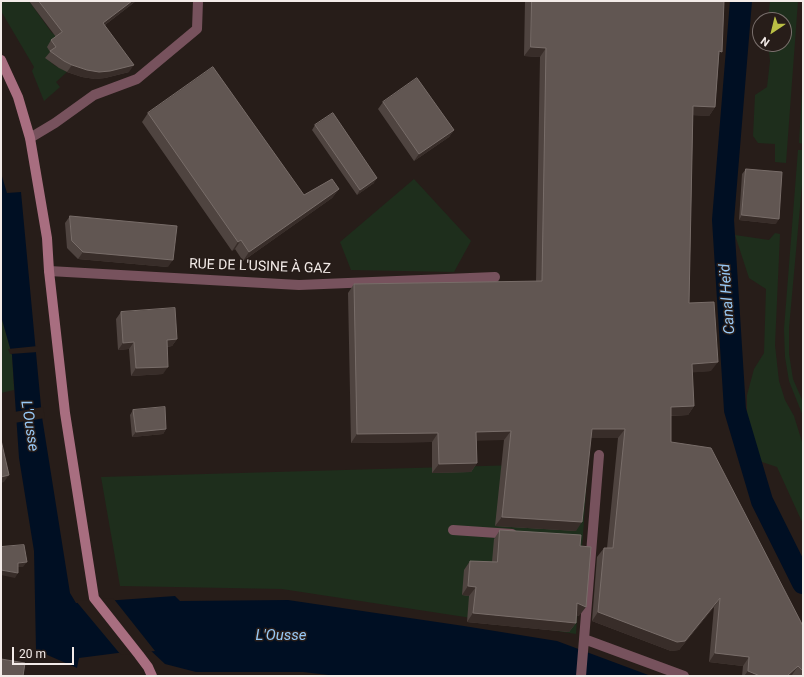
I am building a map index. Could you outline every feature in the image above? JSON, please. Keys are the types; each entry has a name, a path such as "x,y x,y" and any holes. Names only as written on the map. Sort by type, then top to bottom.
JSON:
{"main road":[{"path":"1,60 18,97 30,138 47,238 49,271 65,413 94,598 148,666 152,676"}],"lane":[{"path":"30,138 55,123 94,95 137,79 197,29 198,1"},
{"name":"RUE DE L'USINE À GAZ","path":"49,271 299,285 495,277"},
{"path":"580,676 588,539 599,455"},
{"path":"453,530 523,535"},
{"path":"583,643 684,676"}],"green space":[{"path":"1,1 29,1 52,33 60,37 52,54 46,58 54,65 67,72 56,82 60,87 44,101 32,71 34,67 1,11"},
{"path":"770,1 798,1 786,163 775,162 775,144 758,143 753,136 755,95 767,87 770,61 769,52 792,52 792,12 769,12"},
{"path":"803,73 803,144 799,143"},
{"path":"798,150 803,150 803,174 789,328 789,354 793,379 803,402 803,416 789,381 785,357 784,329"},
{"path":"414,179 471,241 454,272 351,270 340,242"},
{"path":"775,233 780,234 775,345 779,381 785,400 794,416 803,445 803,524 777,467 756,460 747,424 747,395 754,369 764,353 766,289 749,278 735,235 769,240"},
{"path":"1,316 12,355 14,390 1,393"},
{"path":"588,463 576,634 282,589 120,586 101,477"}],"water":[{"name":"L'Ousse","path":"1,173 7,193 21,192 42,417 70,593 76,603 175,596 180,601 288,600 557,641 651,676 337,676 303,672 196,672 165,664 149,649 79,658 77,668 36,650 34,551 19,458 12,355 1,316"}],"pier":[{"path":"38,346 38,352 10,354 8,349"},
{"path":"43,407 45,418 14,423 14,412"},
{"path":"113,598 155,651 121,655 76,601"}],"building":[{"path":"39,1 132,1 103,23 134,65 99,72 87,70 64,61 50,51 56,47 51,40 62,32"},
{"path":"532,1 724,1 722,52 719,51 715,107 693,106 689,303 714,302 718,362 692,364 694,406 671,407 671,442 711,448 803,626 803,671 798,666 787,676 760,676 748,671 749,657 715,653 720,598 685,641 677,642 598,612 604,548 613,548 625,429 592,429 582,522 502,517 511,431 476,432 477,463 439,464 438,433 357,434 354,284 542,281 546,48 531,47"},
{"path":"213,67 304,195 332,179 339,189 249,252 241,240 238,242 148,113"},
{"path":"417,78 454,130 419,154 383,102"},
{"path":"333,113 377,178 360,190 315,125"},
{"path":"746,169 782,172 779,219 742,215"},
{"path":"70,216 177,226 173,260 83,252 72,241"},
{"path":"175,308 177,339 167,340 168,367 136,368 134,342 123,343 121,312"},
{"path":"165,407 166,429 136,432 133,410"},
{"path":"1,440 9,475 1,477"},
{"path":"500,530 581,535 580,546 591,547 586,607 577,603 576,623 473,613 476,587 468,586 470,561 497,562"},
{"path":"24,545 27,562 18,563 18,573 1,570 1,547"},
{"path":"1,659 25,663 23,676 1,676"}],"waterway":[{"name":"Canal Heïd","path":"741,1 723,220 735,410 762,501 803,583"}]}
